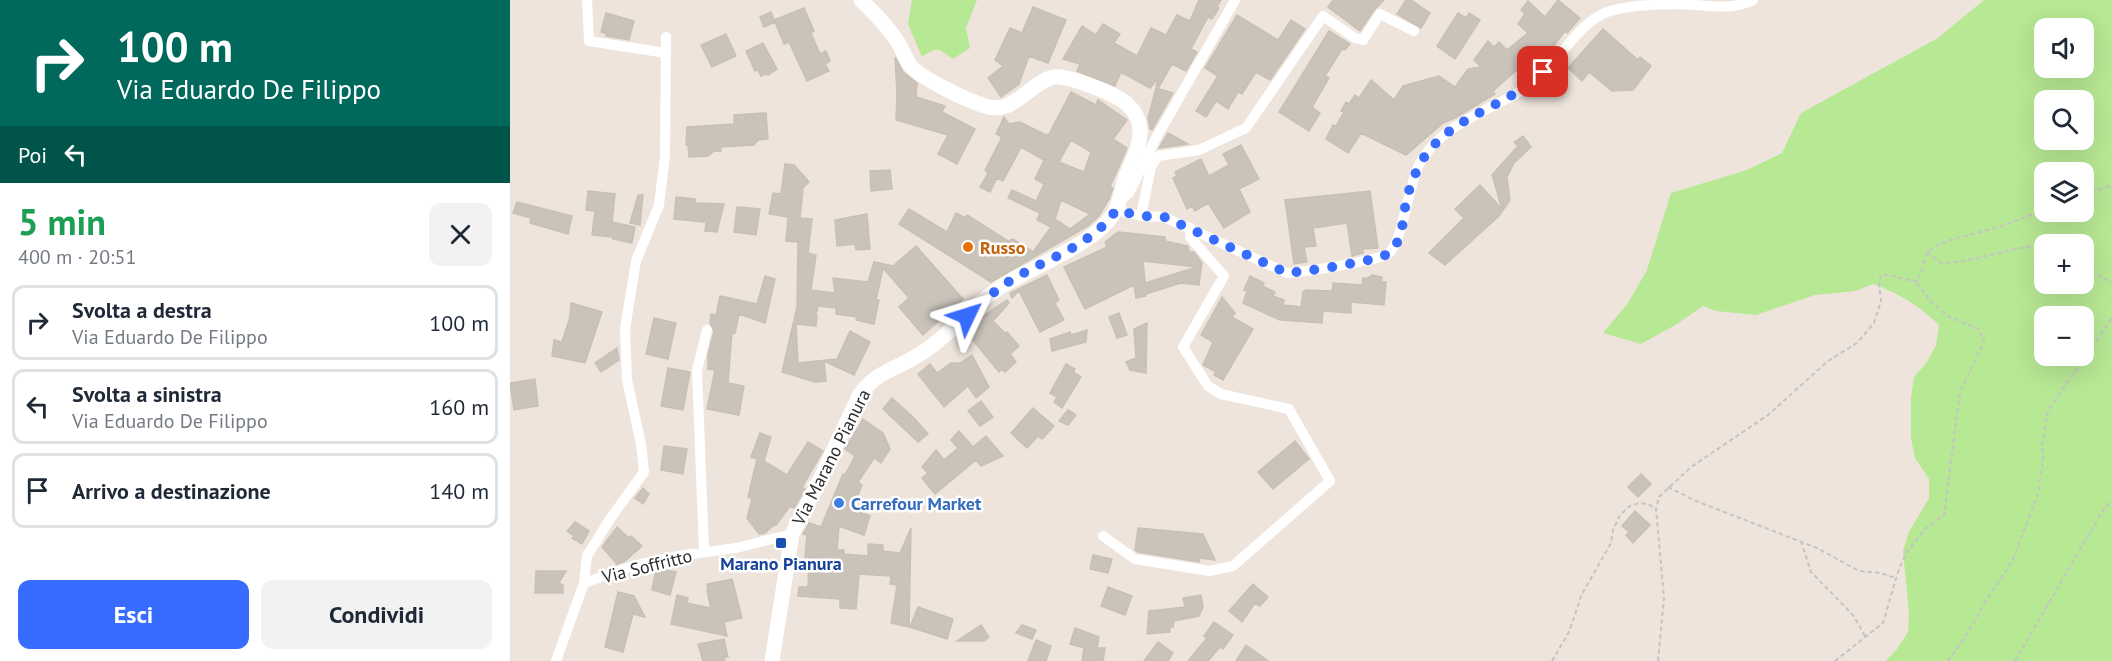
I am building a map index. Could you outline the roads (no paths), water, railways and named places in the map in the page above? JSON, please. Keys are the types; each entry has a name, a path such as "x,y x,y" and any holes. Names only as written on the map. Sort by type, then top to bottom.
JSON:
{"street":[{"path":"587,0 589,41 666,53"},
{"name":"Via Marano Pianura","path":"772,661 792,534 860,394 881,373 915,357 936,343 998,289 1022,273 1052,260 1094,233 1110,219 1117,206 1140,138 1139,123 1127,103 1070,78 1053,77 1008,106 997,109 985,107 950,90 911,66 897,40 861,0"},
{"path":"1235,0 1156,138 1129,193 1117,206 1140,216 1164,217 1287,273 1306,272 1390,253 1398,239 1407,198 1420,163 1433,145 1449,131 1531,84 1582,28 1599,15 1621,9 1680,4 1736,6 1754,0"},
{"path":"1140,216 1151,167 1158,156 1199,150 1246,128 1323,16 1355,38 1363,39 1380,14 1414,31"},
{"path":"584,583 587,556 644,472 641,444 627,380 625,329 636,261 658,205 665,156 666,37"},
{"path":"1103,536 1135,559 1209,571 1233,566 1330,481 1289,410 1221,394 1208,386 1183,347 1224,276 1190,237 1191,228"},
{"path":"704,552 697,370 706,330"},
{"name":"Via Soffritto","path":"556,661 584,583 633,566 736,548 792,534"}],"place":[{"name":"Russo","path":"968,247"},
{"name":"Carrefour Market","path":"839,503"},
{"name":"Marano Pianura","path":"781,543"}]}
